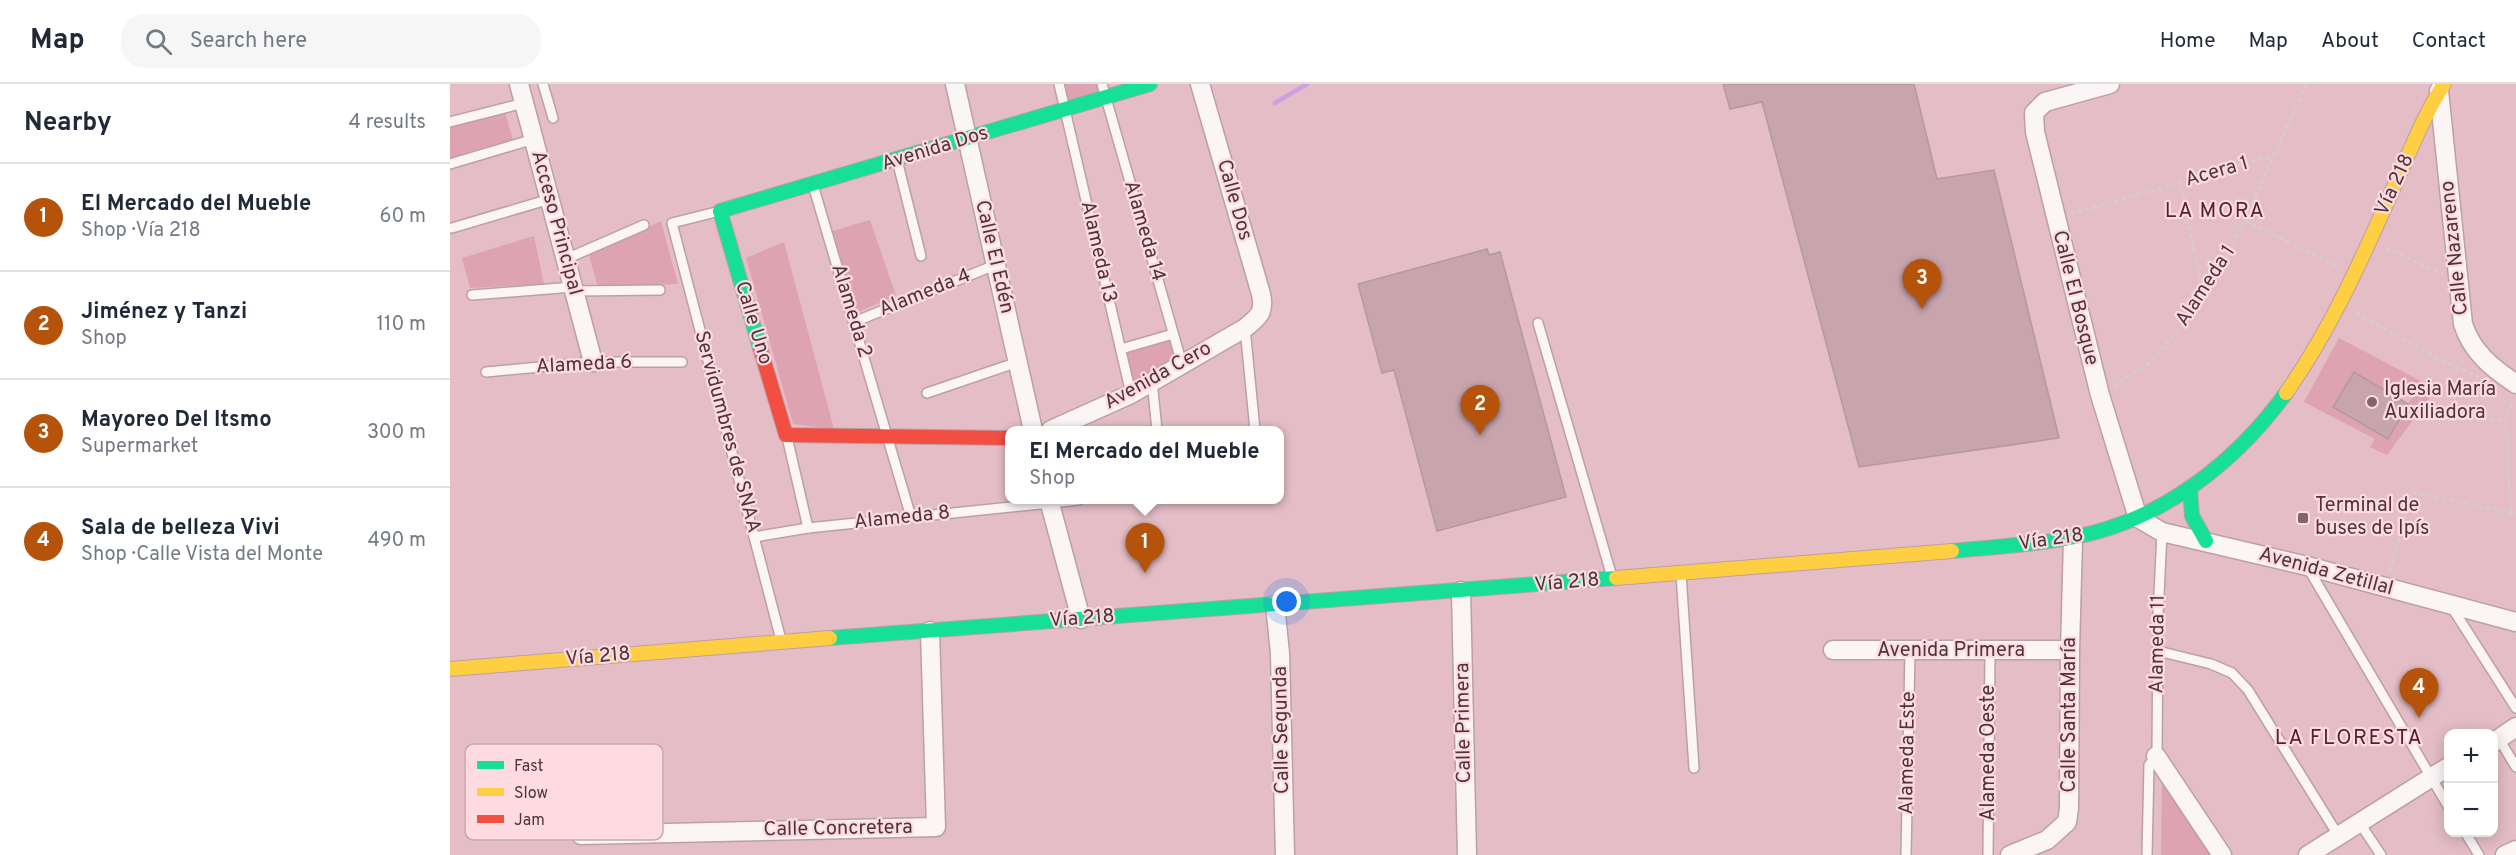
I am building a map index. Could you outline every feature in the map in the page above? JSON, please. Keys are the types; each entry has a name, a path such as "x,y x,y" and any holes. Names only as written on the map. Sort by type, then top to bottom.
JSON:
{"main road":[{"name":"Avenida Dos","path":"720,211 967,140 1065,109 1104,90 1150,84"},
{"name":"Vía 218","path":"450,669 1681,574 2073,539 2138,518 2190,489 2237,451 2267,418 2301,372 2339,303 2441,87"},
{"name":"Calle Uno","path":"720,211 786,435"},
{"path":"786,435 1005,438"},
{"path":"2190,489 2192,516 2206,540"}],"street":[{"name":"Acceso Principal","path":"519,84 593,363"},
{"name":"Calle El Edén","path":"955,84 1032,426"},
{"name":"Calle Dos","path":"1200,84 1261,294 1264,307 1261,315"},
{"path":"2067,89 2110,84"},
{"name":"Calle Nazareno","path":"2441,87 2463,324 2468,340 2478,354 2516,384"},
{"name":"Calle El Bosque","path":"2067,89 2045,102 2034,113 2035,132 2100,395 2138,518"},
{"name":"Avenida Cero","path":"1060,426 1131,394 1245,328 1261,315"},
{"path":"1050,504 1081,619"},
{"name":"Avenida Zetillal","path":"2138,518 2162,532 2206,540 2516,622"},
{"name":"Calle Santa María","path":"2010,855 2047,840 2059,832 2067,822 2073,539"},
{"name":"Calle Primera","path":"1461,591 1467,855"},
{"name":"Calle Segunda","path":"1275,605 1280,653 1285,855"},
{"name":"Calle Concretera","path":"663,833 936,827 930,631"},
{"name":"Avenida Primera","path":"1833,650 2070,651"},
{"path":"2498,739 2516,727"},
{"path":"2156,756 2222,855"},
{"path":"2308,855 2444,769"},
{"path":"2505,855 2516,850"}],"lane":[{"path":"543,84 553,118"},
{"name":"Alameda 13","path":"1059,84 1131,394"},
{"name":"Alameda 14","path":"1104,90 1182,364"},
{"path":"450,122 524,103"},
{"path":"450,165 534,139"},
{"path":"897,160 921,256"},
{"name":"Alameda 2","path":"813,185 912,517"},
{"path":"452,228 550,199"},
{"name":"Servidumbres de SNAA","path":"720,211 672,223 781,642"},
{"path":"566,259 644,225"},
{"name":"Alameda 4","path":"854,322 995,265"},
{"path":"472,295 574,289 660,290"},
{"path":"1538,323 1612,579"},
{"path":"1245,328 1255,426"},
{"path":"1120,349 1173,334"},
{"name":"Alameda 6","path":"486,372 593,363 682,362"},
{"path":"927,393 1018,362"},
{"path":"1152,381 1157,426"},
{"path":"786,435 808,528"},
{"name":"Alameda 8","path":"754,537 808,528 1023,504"},
{"name":"Alameda 11","path":"2147,855 2149,765 2156,756 2162,532"},
{"path":"2307,566 2444,799"},
{"path":"1681,574 1694,768"},
{"path":"2450,605 2516,708"},
{"path":"2158,651 2211,664 2232,673 2248,690 2338,835"},
{"name":"Alameda Este","path":"1906,855 1910,652"},
{"name":"Alameda Oeste","path":"1989,855 1990,652"},
{"path":"2498,743 2516,767"},
{"path":"2359,822 2381,855"},
{"path":"2468,837 2479,855"}],"path":[{"name":"Alameda 1","path":"2100,395 2151,362 2186,321 2204,295 2230,252 2306,84"},
{"name":"Acera 1","path":"2055,218 2275,154"},
{"path":"2180,182 2204,295"},
{"path":"2245,220 2353,273"},
{"path":"2368,241 2458,281"},
{"path":"2339,303 2475,377 2486,379"},
{"path":"2511,512 2506,422 2516,391"},
{"path":"2430,410 2506,422"},
{"path":"2508,468 2516,465"},
{"path":"2386,588 2412,492 2516,514"}],"shaded area":[{"path":"1064,84 1098,84 1101,92 1069,103"},
{"path":"505,112 513,140 450,159 450,128"},
{"path":"870,220 896,296 856,313 833,231"},
{"path":"661,221 678,284 598,287 589,255"},
{"path":"534,236 544,284 470,288 462,258"},
{"path":"784,242 834,429 793,424 746,258"},
{"path":"1170,337 1177,362 1132,387 1124,352"},
{"path":"2339,338 2436,389 2387,455 2370,447 2375,439 2304,402","holes":["2354,372 2399,398 2403,391 2412,397 2388,439 2333,407"]},
{"path":"2162,770 2219,855 2161,855"}],"building":[{"path":"1723,84 1914,84 1937,179 1994,170 2059,438 1859,467 1762,102 1730,109"},
{"path":"1487,249 1489,255 1500,252 1566,497 1437,531 1394,370 1382,373 1358,284"},
{"name":"Iglesia María Auxiliadora","path":"2354,372 2408,404 2388,439 2333,407"}],"waterway":[{"path":"1275,103 1307,84"}],"traffic: fast":[{"path":"760,348 720,211 1150,84"},
{"path":"1952,551 2060,540 2107,529 2138,517 2194,485 2220,465 2244,443 2286,393"},
{"path":"2190,489 2192,516 2206,541"},
{"path":"830,638 1616,578"}],"traffic: slow":[{"path":"2286,393 2333,317 2418,132 2444,84"},
{"path":"1616,578 1952,551"},
{"path":"450,669 830,638"}],"traffic: jam":[{"path":"760,348 786,435 1005,438"}],"place":[{"name":"Mayoreo Del Itsmo","path":"1922,309"},
{"name":"Iglesia María Auxiliadora","path":"2372,402"},
{"name":"Jiménez y Tanzi","path":"1480,435"},
{"name":"Terminal de buses de Ipís","path":"2303,518"},
{"name":"El Mercado del Mueble","path":"1145,573"},
{"name":"Sala de belleza Vivi","path":"2419,718"}],"district":[{"name":"LA MORA","path":"2215,211"},
{"name":"LA FLORESTA","path":"2349,738"}]}
